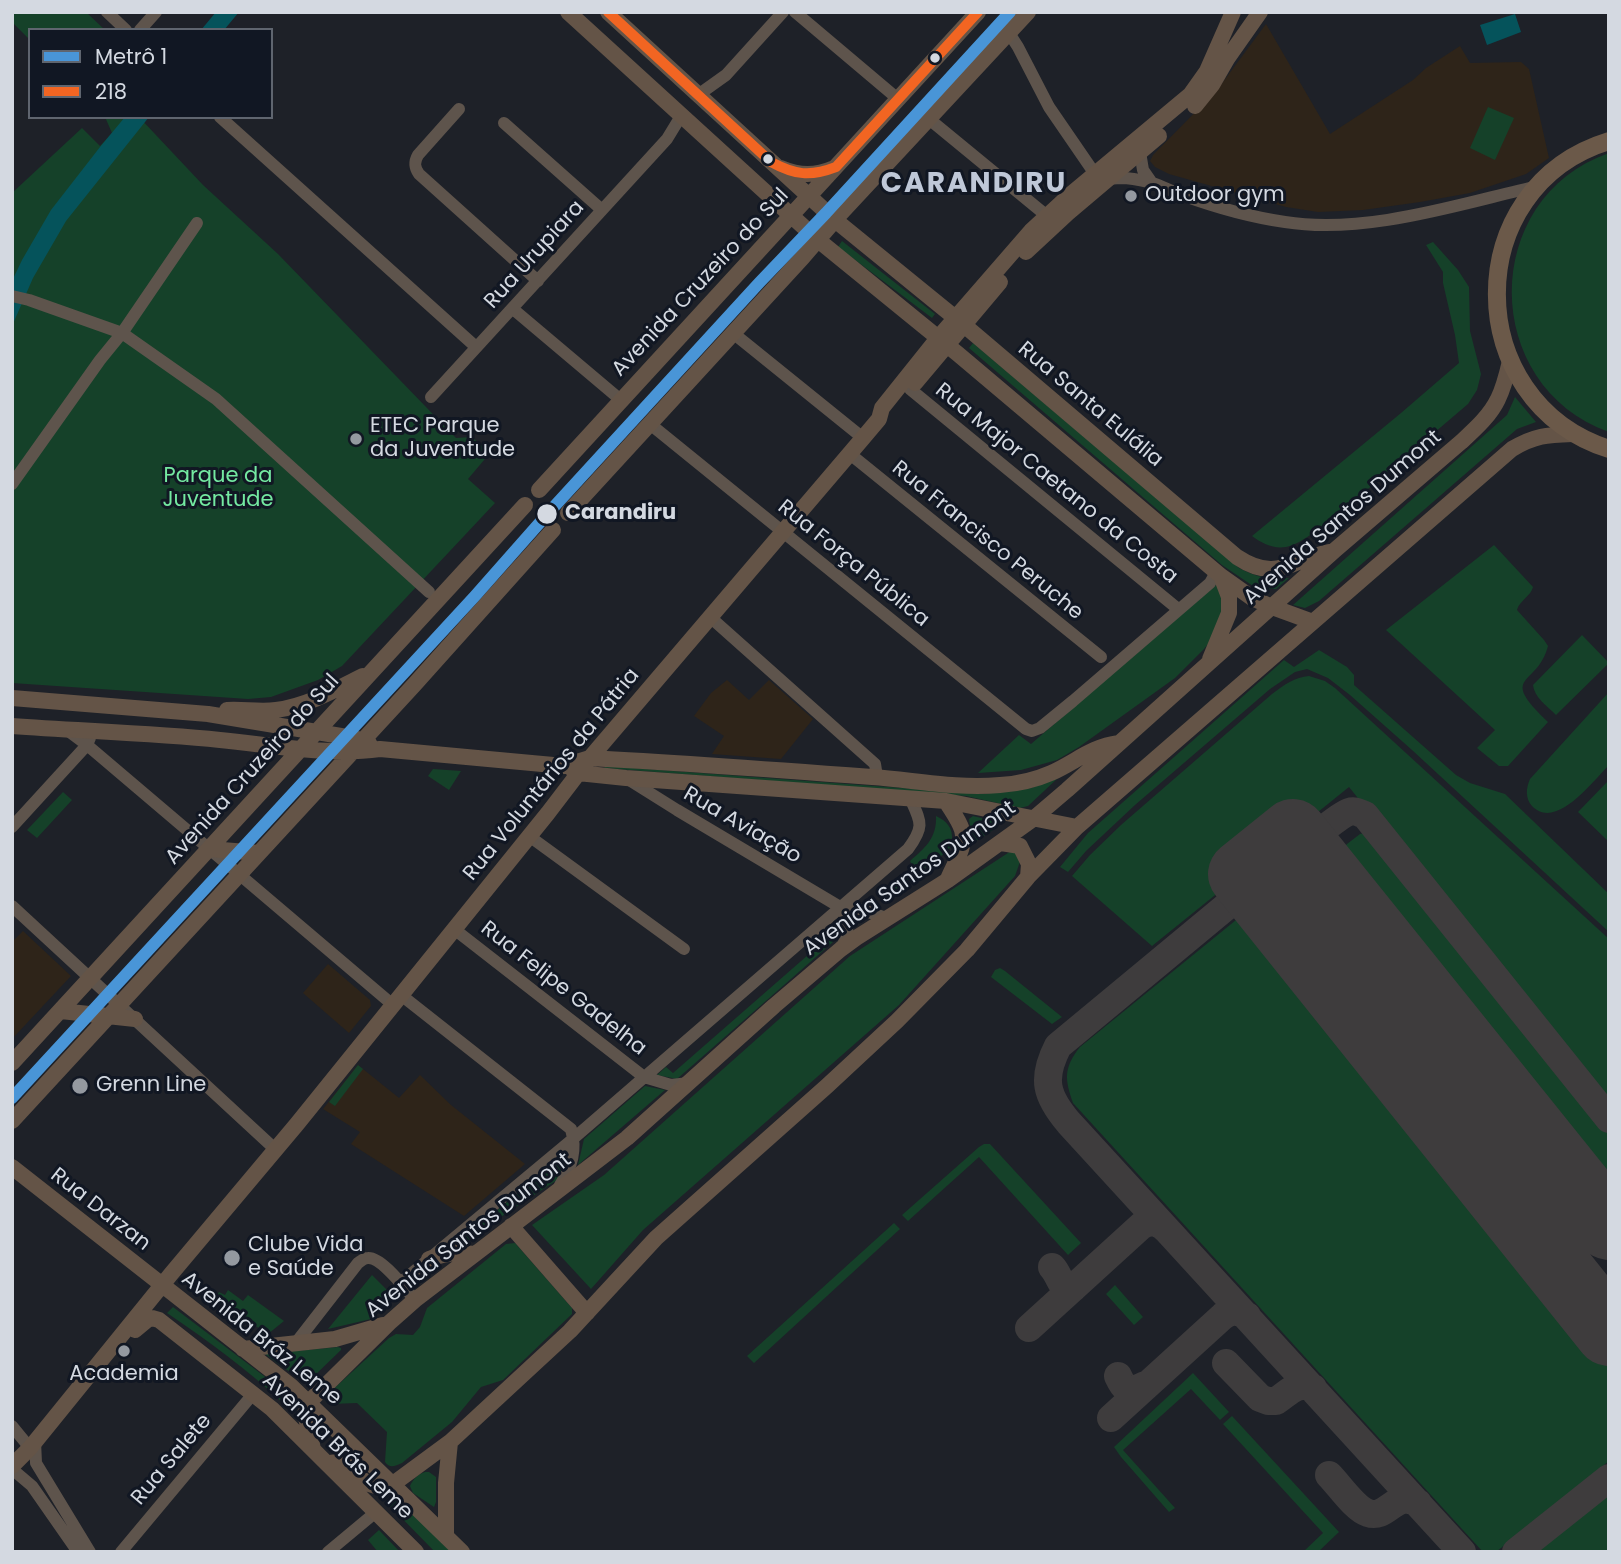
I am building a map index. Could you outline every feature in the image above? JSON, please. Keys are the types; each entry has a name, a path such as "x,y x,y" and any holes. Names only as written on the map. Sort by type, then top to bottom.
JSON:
{"highway":[{"path":"1609,141 1581,153 1558,168 1538,186 1509,230 1500,256 1496,282 1496,309 1501,335 1519,378 1537,402 1558,423 1609,449"}],"main road":[{"path":"568,12 818,240 1218,574 1252,598 1313,622"},
{"name":"Rua Santa Eulália","path":"608,12 835,220 1246,563 1276,570 1335,551"},
{"name":"Avenida Cruzeiro do Sul","path":"539,490 978,12"},
{"path":"568,513 1028,12"},
{"name":"Rua Voluntários da Pátria","path":"1035,235 1047,216 1140,152 1194,107 1212,85 1260,12"},
{"path":"1227,59 1229,15"},
{"name":"Rua Voluntários da Pátria","path":"12,1468 265,1163 271,1145 397,1000 529,836 571,769 590,758 879,419 889,414 999,274 1035,235 1191,95 1207,71 1229,15"},
{"path":"691,94 704,100 710,113 703,117 699,125 686,120 691,94"},
{"path":"771,162 792,173 803,175 822,173 836,167"},
{"name":"Rua Voluntários da Pátria","path":"879,419 882,408 943,342"},
{"name":"Avenida Santos Dumont","path":"309,1402 415,1300 626,1138 841,949 948,880 1033,819 1480,424 1498,400 1510,361"},
{"path":"328,1464 339,1462 369,1485 385,1487 450,1442 570,1331 666,1229 906,1013 967,950 1028,877 1077,827 1512,449 1528,439 1540,436 1575,434"},
{"name":"Avenida Cruzeiro do Sul","path":"12,1063 525,505"},
{"path":"12,1121 553,530"},
{"path":"1208,665 1229,613 1228,597 1218,574"},
{"path":"208,714 296,706 371,672"},
{"path":"12,698 208,714 317,732 358,746"},
{"path":"80,704 90,720 89,739"},
{"path":"12,726 67,730 89,739 218,740 302,749 358,746 571,769 626,778 946,801 1077,827"},
{"path":"590,758 877,777 963,786 996,786 1018,783 1052,772 1084,754 1121,742"},
{"path":"946,801 962,830 963,840 948,880"},
{"path":"1001,843 1020,846 1029,864 1028,877"},
{"path":"210,849 259,853"},
{"path":"61,1011 113,1011 135,1019"},
{"name":"Rua Darzan","path":"12,1167 162,1286"},
{"path":"511,1226 587,1313"},
{"path":"429,1259 446,1253 474,1254"},
{"name":"Avenida Bráz Leme","path":"162,1286 291,1386 393,1484"},
{"name":"Avenida Brás Leme","path":"126,1331 135,1330 147,1320 156,1318 272,1409 416,1552"},
{"path":"243,1349 343,1337 389,1323"},
{"path":"309,1402 305,1413 313,1449"},
{"path":"446,1535 446,1483 450,1442"},
{"name":"Avenida Brás Leme","path":"393,1484 462,1552"}],"street":[{"path":"107,12 124,28"},
{"path":"142,28 156,12"},
{"path":"704,100 719,90 726,75 783,12"},
{"path":"796,12 898,99"},
{"path":"1009,33 1049,107 1102,177 1128,178 1152,183 1198,201 1262,218 1287,223 1325,225 1395,218 1538,186"},
{"path":"459,109 418,155 414,161 415,168 538,281"},
{"path":"222,119 476,347"},
{"path":"929,119 1047,216"},
{"name":"Rua Urupiara","path":"431,397 686,120"},
{"path":"504,123 602,210"},
{"path":"1140,152 1143,170 1152,183"},
{"path":"12,484 122,333 197,223"},
{"path":"12,296 122,333 216,399 429,592"},
{"path":"513,309 622,401"},
{"path":"733,333 863,438"},
{"name":"Rua Major Caetano da Costa","path":"910,389 1178,609"},
{"name":"Rua Força Pública","path":"650,424 1026,729 1032,731 1040,728 1178,609"},
{"name":"Rua Francisco Peruche","path":"850,454 1101,657"},
{"path":"1178,609 1218,574"},
{"path":"710,617 875,764 877,777"},
{"path":"12,827 89,739 240,875 397,1000 571,1129 574,1155 568,1174 554,1194"},
{"name":"Rua Aviação","path":"626,778 840,907 858,908 886,918"},
{"name":"Avenida Santos Dumont","path":"400,1283 573,1138 908,849 920,828 910,798"},
{"path":"529,836 684,949"},
{"path":"12,906 91,978 113,1011"},
{"path":"840,907 848,924 841,949"},
{"name":"Rua Felipe Gadelha","path":"454,929 644,1077 671,1085 689,1083"},
{"path":"135,1019 271,1145"},
{"path":"295,1344 358,1263 364,1259 379,1261 415,1300"},
{"name":"Rua Salete","path":"121,1552 253,1394"},
{"path":"12,1426 33,1445 36,1463 90,1552"},
{"path":"12,1468 32,1486 78,1552"},
{"path":"328,1552 376,1512"}],"shaded area":[{"path":"1266,24 1330,134 1460,46 1470,63 1521,62 1529,69 1549,158 1526,174 1470,193 1363,210 1318,212 1286,207 1169,174 1155,167 1150,161 1153,155 1217,90"},
{"path":"727,680 749,700 769,680 813,719 781,759 712,754 724,736 694,716 711,693"},
{"path":"23,931 71,976 12,1039 12,942"},
{"path":"328,964 370,1000 371,1006 349,1033 303,993"},
{"path":"358,1065 399,1098 420,1075 451,1105 525,1164 464,1216 351,1144 360,1132 323,1109"}],"green space":[{"path":"12,12 86,12 103,28 28,28 28,38 12,22"},
{"path":"1488,107 1514,118 1495,160 1470,148"},
{"name":"Parque da Juventude","path":"106,119 141,119 203,185 278,254 456,438 472,437 490,453 468,479 495,503 342,666 318,680 271,697 248,699 12,683 12,193 82,128 100,146 112,133"},
{"path":"1609,153 1609,432 1567,409 1536,375 1518,335 1512,292 1518,249 1536,209 1566,176"},
{"path":"842,241 935,314 932,318 838,247"},
{"path":"1433,242 1469,287 1470,331 1481,374 1477,390 1468,404 1312,534 1286,547 1272,547 1260,541 1252,536 1459,363 1443,272 1426,245"},
{"path":"973,343 1239,568 1263,577 1289,578 1276,589 1256,588 1222,565 969,348"},
{"path":"1515,397 1536,422 1517,429 1319,601 1305,608 1293,605 1507,415"},
{"path":"1494,545 1533,587 1517,610 1548,646 1543,659 1523,687 1525,695 1548,722 1508,766 1499,766 1477,748 1495,730 1386,630"},
{"path":"1216,585 1224,603 1218,632 1175,678 1057,760 1021,770 978,773 1019,735 1031,744"},
{"path":"1582,635 1609,663 1556,715 1538,697 1533,685"},
{"path":"1319,650 1347,667 1354,675 1354,685 1456,775 1470,783 1505,794 1609,894 1609,932 1350,695 1328,678 1307,669 1295,672 1270,689 1135,805 1086,851 1068,872 1060,867 1088,833 1284,660 1294,667"},
{"path":"1309,676 1325,681 1335,688 1609,939 1609,1110 1349,787 1152,946 1072,876 1121,825 1272,694 1294,680"},
{"path":"1609,692 1609,765 1584,792 1563,808 1542,812 1532,806 1527,796 1530,779"},
{"path":"606,766 983,794 1031,788 1059,777 1028,806 1020,808 966,796 604,768"},
{"path":"433,769 461,771 449,790 428,776"},
{"path":"1609,780 1609,842 1578,812"},
{"path":"63,792 72,800 37,838 27,830"},
{"path":"936,816 946,822 951,830 952,840 948,851 881,898 911,871 910,861 932,836"},
{"path":"973,816 997,824 996,828 973,843 969,819"},
{"path":"1368,832 1382,842 1609,1126 1609,1225 1328,876 1325,861 1360,834"},
{"path":"1011,851 1018,852 1021,859 1015,876 899,1005 643,1230 591,1289 532,1225 604,1175 850,956"},
{"path":"1257,905 1270,910 1609,1332 1609,1461 1496,1552 1483,1552 1073,1103 1067,1074 1080,1047"},
{"path":"832,934 833,942 677,1079 657,1075 666,1067 673,1073"},
{"path":"1000,968 1062,1017 1052,1024 991,977 995,970"},
{"path":"358,1065 363,1069 335,1106 329,1102"},
{"path":"645,1086 665,1090 578,1165 584,1139"},
{"path":"984,1144 990,1144 1081,1243 1068,1255 979,1157 908,1221 902,1215"},
{"path":"568,1151 560,1178 464,1244 456,1245"},
{"path":"894,1223 900,1229 754,1363 747,1356"},
{"path":"515,1243 572,1308 572,1314 503,1380 481,1387 452,1422 402,1463 389,1466 385,1462 387,1432 357,1403 331,1404 326,1402 325,1398 389,1338 396,1334 413,1335 420,1327 427,1308 506,1244"},
{"path":"372,1275 394,1297 371,1319 328,1329"},
{"path":"1115,1285 1143,1317 1134,1325 1106,1294"},
{"path":"228,1290 243,1301 248,1295 284,1321 268,1334 258,1338 262,1330 214,1300 219,1292 225,1295"},
{"path":"173,1307 289,1395 283,1403 227,1356 167,1313"},
{"path":"338,1347 341,1350 311,1379 304,1382 265,1354"},
{"path":"1193,1373 1229,1412 1220,1420 1191,1389 1123,1450 1175,1508 1169,1512 1114,1447"},
{"path":"1232,1416 1339,1532 1318,1552 1303,1552 1323,1533 1223,1424"},
{"path":"425,1472 436,1477 434,1507 413,1493 410,1486 416,1477"},
{"path":"1609,1494 1609,1552 1536,1552"},
{"path":"396,1497 451,1552 435,1552 385,1501"},
{"path":"379,1530 400,1552 378,1552 368,1540"}],"water":[{"path":"216,12 239,12 226,28 203,28"},
{"path":"1515,14 1521,32 1487,45 1480,25"},
{"path":"123,119 147,119 66,221 33,278 12,326 12,281 22,260 51,210"}],"taxiway":[{"path":"1306,901 1296,878 1294,866 1297,854 1344,814 1353,811 1365,815 1609,1119"},
{"path":"1379,994 1294,891 1279,882 1263,881 1251,886 1058,1046 1049,1068 1048,1087 1055,1104 1069,1123 1462,1552"},
{"path":"1029,1328 1141,1226 1155,1223 1167,1230"},
{"path":"1052,1267 1065,1287 1073,1288"},
{"path":"1111,1418 1223,1316 1235,1312 1247,1316"},
{"path":"1226,1363 1260,1398 1268,1401 1276,1401 1297,1387 1313,1388"},
{"path":"1118,1376 1128,1389 1145,1385"},
{"path":"1329,1475 1353,1502 1368,1513 1381,1513 1403,1500 1418,1503"},
{"path":"1516,1552 1609,1478"}],"runway":[{"path":"1609,1226 1293,833 1242,874 1609,1332"}],"metro line":[{"name":"1","path":"12,1098 1010,12"}],"transit line":[{"name":"218","path":"608,12 771,162 803,173 836,167 978,12"}],"place":[{"name":"Outdoor gym","path":"1131,196"},
{"name":"ETEC Parque da Juventude","path":"356,439"},
{"name":"Carandiru","path":"547,514"},
{"name":"Grenn Line","path":"80,1086"},
{"name":"Clube Vida e Saúde","path":"232,1258"},
{"name":"Academia","path":"124,1351"}],"district":[{"name":"CARANDIRU","path":"974,185"}]}
